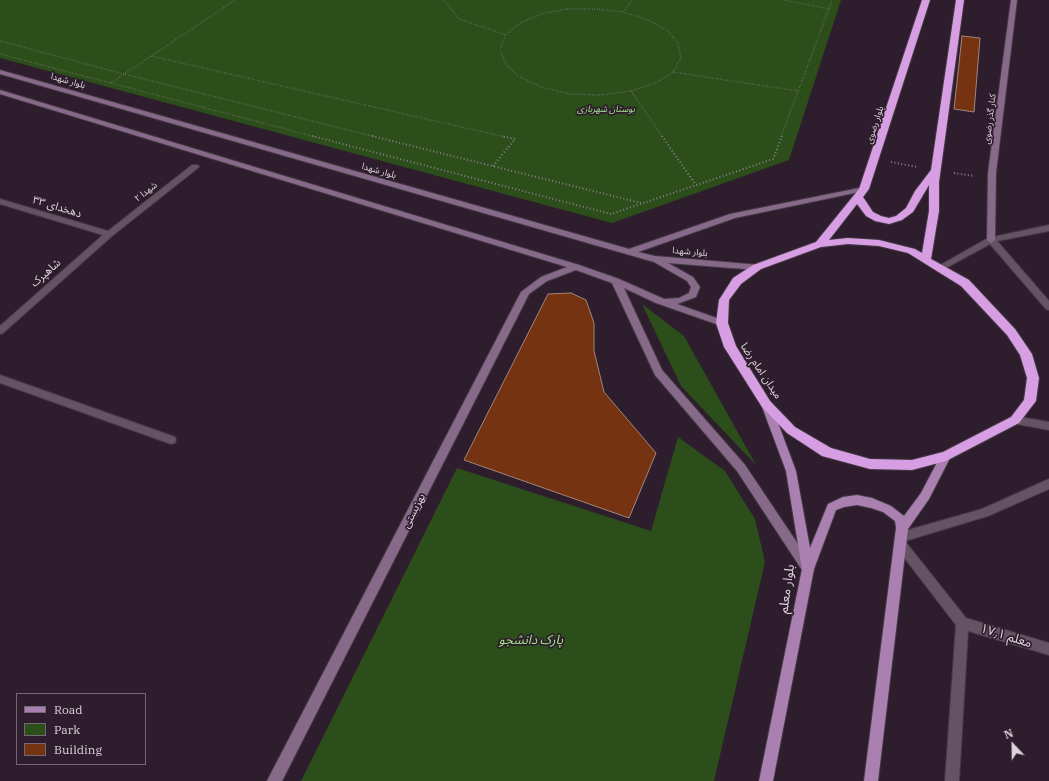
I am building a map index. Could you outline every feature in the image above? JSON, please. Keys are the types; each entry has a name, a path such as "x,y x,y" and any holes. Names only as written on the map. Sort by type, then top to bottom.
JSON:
{"highway":[{"name":"بلوار رضوی","path":"820,244 861,193 926,0"},
{"path":"926,260 934,211 934,182 960,0"},
{"path":"861,193 869,214 878,219 889,221 899,218 910,210 920,191 936,170"},
{"name":"میدان امام رضا","path":"848,240 879,243 911,251 926,260 965,283 1011,332 1026,354 1033,378 1030,401 1015,420 946,456 912,465 870,464 827,452 791,430 766,404 730,347 722,323 724,300 737,281 757,267 820,244 848,240"}],"main road":[{"name":"کنار گذر رضوی","path":"991,240 992,173 1014,0"},
{"name":"بلوار شهدا","path":"0,72 655,259 757,267"},
{"path":"0,92 576,267 616,281 659,301 722,323"},
{"path":"629,252 733,216 861,193"},
{"path":"655,259 690,279 696,287 693,295 680,301 659,301"},
{"name":"بهزیستی","path":"274,781 366,604 524,292 544,279 576,267"},
{"path":"616,281 658,372 741,468 808,569"},
{"name":"بلوار معلم","path":"766,404 791,471 808,569 766,781"},
{"path":"901,536 925,496 946,456"},
{"path":"808,569 832,507 843,502 857,500 872,503 887,509 900,518 901,536 871,781"}],"street":[{"name":"شهدا ۲","path":"109,234 196,167"},
{"name":"دهخدای ۳۳","path":"0,201 109,234"},
{"path":"939,268 991,240 1049,228"},
{"name":"شاهپرک","path":"0,331 109,234"},
{"path":"991,240 1049,307"},
{"path":"0,379 171,440"},
{"path":"1015,420 1049,426"},
{"path":"952,781 962,623 901,536 984,513 1049,484"},
{"name":"معلم ۱۷٫۱","path":"962,623 1049,650"}],"path":[{"path":"111,83 235,0"},
{"path":"444,0 459,19 506,35"},
{"path":"623,12 632,0"},
{"path":"784,0 829,9"},
{"path":"0,54 611,214 773,159 832,0"},
{"path":"567,9 595,9 623,12 648,20 667,30 678,44 681,58 673,72 656,83 631,92 601,95 570,94 541,87 518,76 504,63 500,49 506,35 520,23 541,14 567,9"},
{"path":"0,41 124,74 643,203"},
{"path":"151,56 515,139 493,166"},
{"path":"673,72 798,91"},
{"path":"631,92 696,185"}],"green space":[{"name":"بوستان شهربازی","path":"0,0 841,0 789,160 612,223 0,58"},
{"path":"642,304 684,336 756,465 681,386"},
{"name":"پارک دانشجو","path":"678,437 725,471 755,519 765,562 714,781 301,781 457,468 651,531"}],"building":[{"path":"962,36 980,38 974,112 954,109"},
{"path":"571,293 586,300 594,323 594,351 604,392 656,453 629,518 464,460 548,294"}]}
